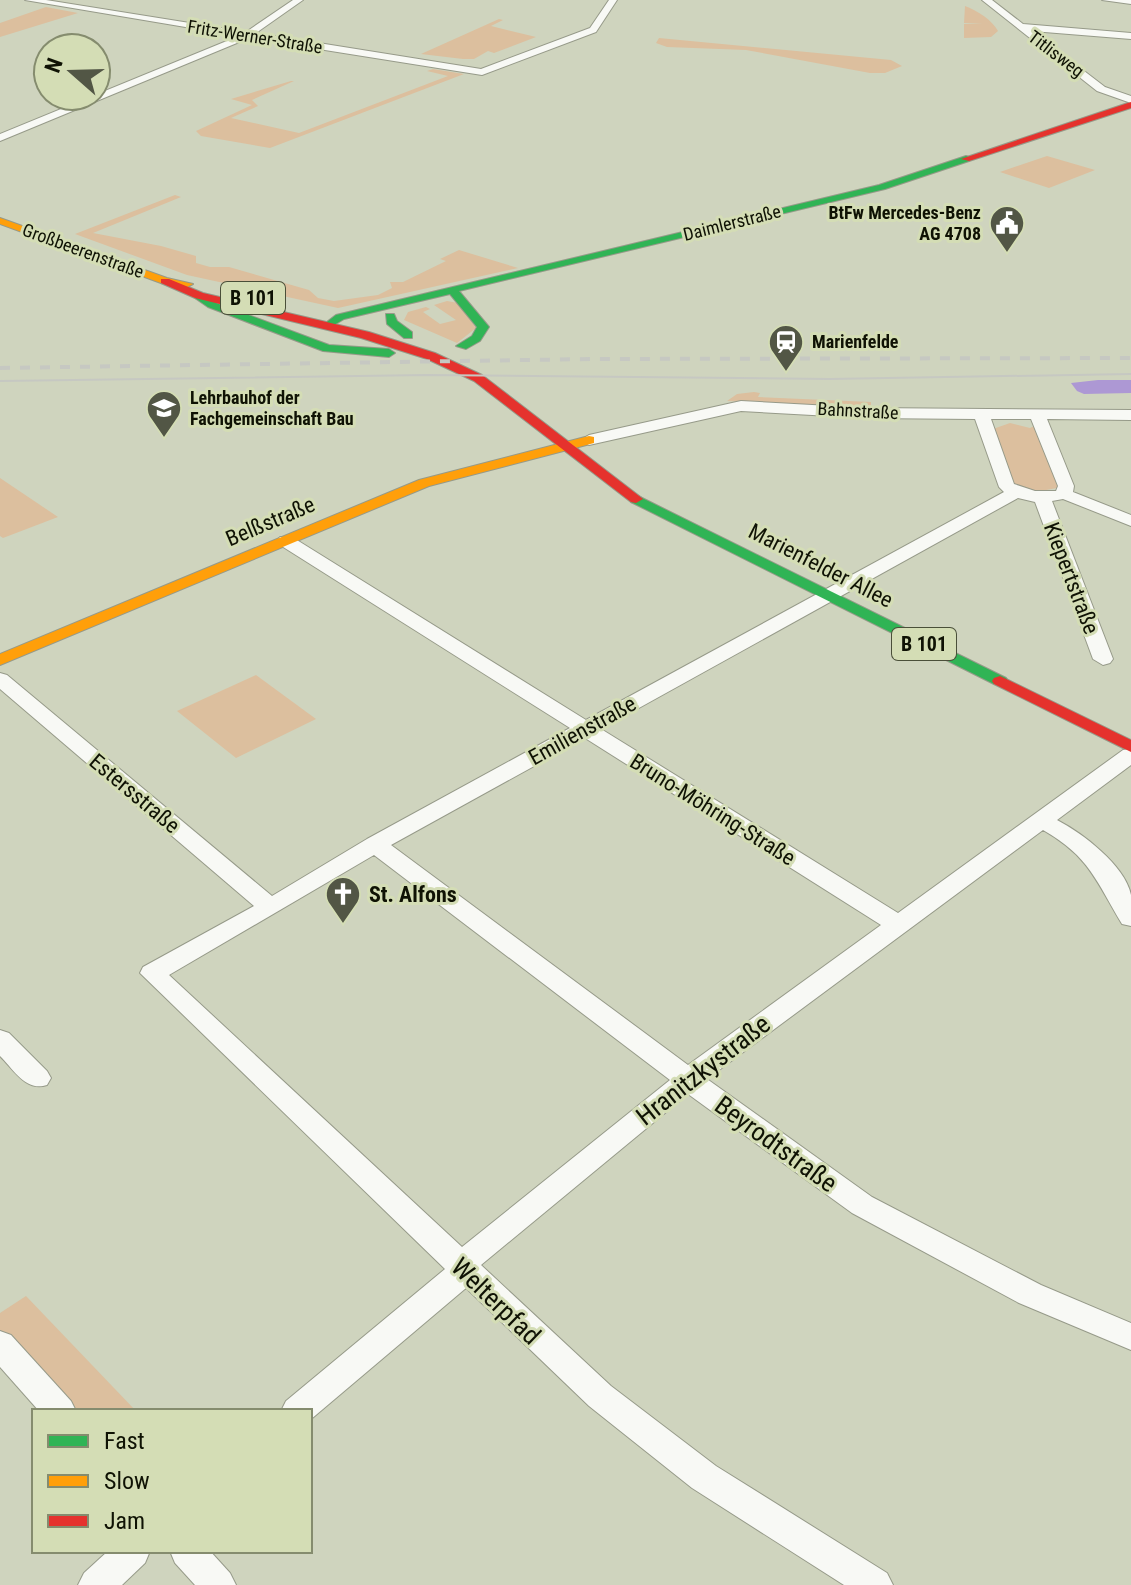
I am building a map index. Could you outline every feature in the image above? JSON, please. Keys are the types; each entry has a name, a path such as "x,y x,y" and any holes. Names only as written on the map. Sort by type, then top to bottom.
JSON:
{"street":[{"name":"Fritz-Werner-Straße","path":"29,0 63,6 78,4 247,35 482,72 593,30 613,0"},
{"path":"0,138 247,35 299,0"},
{"name":"Titlisweg","path":"986,0 1101,89 1131,102"},
{"path":"1106,0 1131,1"},
{"path":"1020,27 1131,36"},
{"name":"Daimlerstraße","path":"338,324 420,300 882,187 1131,102"},
{"name":"Großbeerenstraße","path":"0,221 165,281 338,324 419,352"},
{"name":"Großbeerenstraße","path":"165,281 199,296 338,324 370,324 408,335 518,385"},
{"path":"454,292 480,319 483,327 476,338 462,346"},
{"path":"199,296 212,305 317,346 343,351 389,353"},
{"path":"370,324 420,300"},
{"path":"390,316 391,322 408,335"},
{"name":"Marienfelder Allee","path":"419,352 478,378 641,503 1131,747"},
{"name":"Bahnstraße","path":"589,440 741,406 867,413 1131,415"},
{"path":"981,414 1007,487 1015,493 1042,497 1064,494 1131,521"},
{"path":"1037,414 1066,486 1064,494"},
{"name":"Marienfelder Allee","path":"573,426 655,499 662,511"},
{"path":"565,446 589,440"},
{"name":"Belßstraße","path":"0,660 424,483 565,446"},
{"name":"Emilienstraße","path":"152,973 375,844 1015,493"},
{"name":"Kiepertstraße","path":"1042,497 1103,659"},
{"name":"Bruno-Möhring-Straße","path":"286,541 897,924"},
{"name":"Estersstraße","path":"0,679 269,906"},
{"name":"Hranitzkystraße","path":"299,1409 454,1281 470,1257 688,1079 1131,755"},
{"path":"1041,820 1075,839 1095,856 1131,918"},
{"name":"Beyrodtstraße","path":"375,844 789,1155 885,1218 1030,1294 1131,1337"},
{"name":"Welterpfad","path":"152,973 553,1354 663,1446 793,1535 875,1585"},
{"path":"0,1040 38,1078"},
{"path":"0,1345 58,1409"},
{"path":"96,1585 131,1553"},
{"path":"189,1553 218,1585"}],"shaded area":[{"path":"965,6 984,16 998,31 991,37 964,38 964,24 983,24 964,23"},
{"path":"46,7 78,13 0,37 0,23"},
{"path":"499,19 503,20 491,26 536,37 494,53 488,51 474,59 421,54"},
{"path":"659,38 891,60 902,66 885,73 870,73 746,50 667,47 656,43"},
{"path":"433,69 464,74 270,148 201,136 196,131 252,105 231,99 294,81 252,100 258,106 231,118 299,133 448,76 427,71"},
{"path":"1047,156 1095,170 1049,188 1000,172"},
{"path":"175,195 181,197 93,233 161,246 196,256 196,263 229,267 309,290 318,298 334,301 378,295 392,288 390,282 403,282 446,261 440,259 459,250 518,268 338,308 187,275 75,234"},
{"path":"447,301 458,303 476,328 457,343 404,320 408,312 426,307 430,309 423,312 440,324 456,320 434,305"},
{"path":"1131,380 1131,393 1084,394 1071,383"},
{"path":"760,393 758,397 871,402 871,408 727,401 737,394"},
{"path":"1010,423 1030,428 1034,426 1060,482 1057,488 1035,492 1012,484 993,429"},
{"path":"0,478 58,517 3,538 0,536"},
{"path":"256,675 316,719 236,758 177,711"},
{"path":"26,1296 134,1409 73,1409 0,1330 0,1313"}],"tram line":[{"path":"0,381 427,375 829,379 1131,374"}],"railway":[{"path":"0,368 592,359 1131,358"}],"traffic: fast":[{"path":"329,325 340,317 368,310 882,187 966,159"},
{"path":"454,292 483,327 476,338 462,346"},
{"path":"199,296 212,305 327,348 389,353"},
{"path":"390,316 391,322 408,335"},
{"path":"636,499 1000,681"}],"traffic: slow":[{"path":"0,221 165,281 187,284"},
{"path":"0,660 424,483 589,440"}],"traffic: jam":[{"path":"966,159 1131,105"},
{"path":"165,281 199,296 365,335 431,356 478,378 636,499"},
{"path":"1000,681 1131,747"}],"place":[{"name":"BtFw Mercedes-Benz AG 4708","path":"1007,254"},
{"name":"Marienfelde","path":"786,373"},
{"name":"Lehrbauhof der Fachgemeinschaft Bau","path":"164,439"},
{"name":"St. Alfons","path":"343,925"}]}
